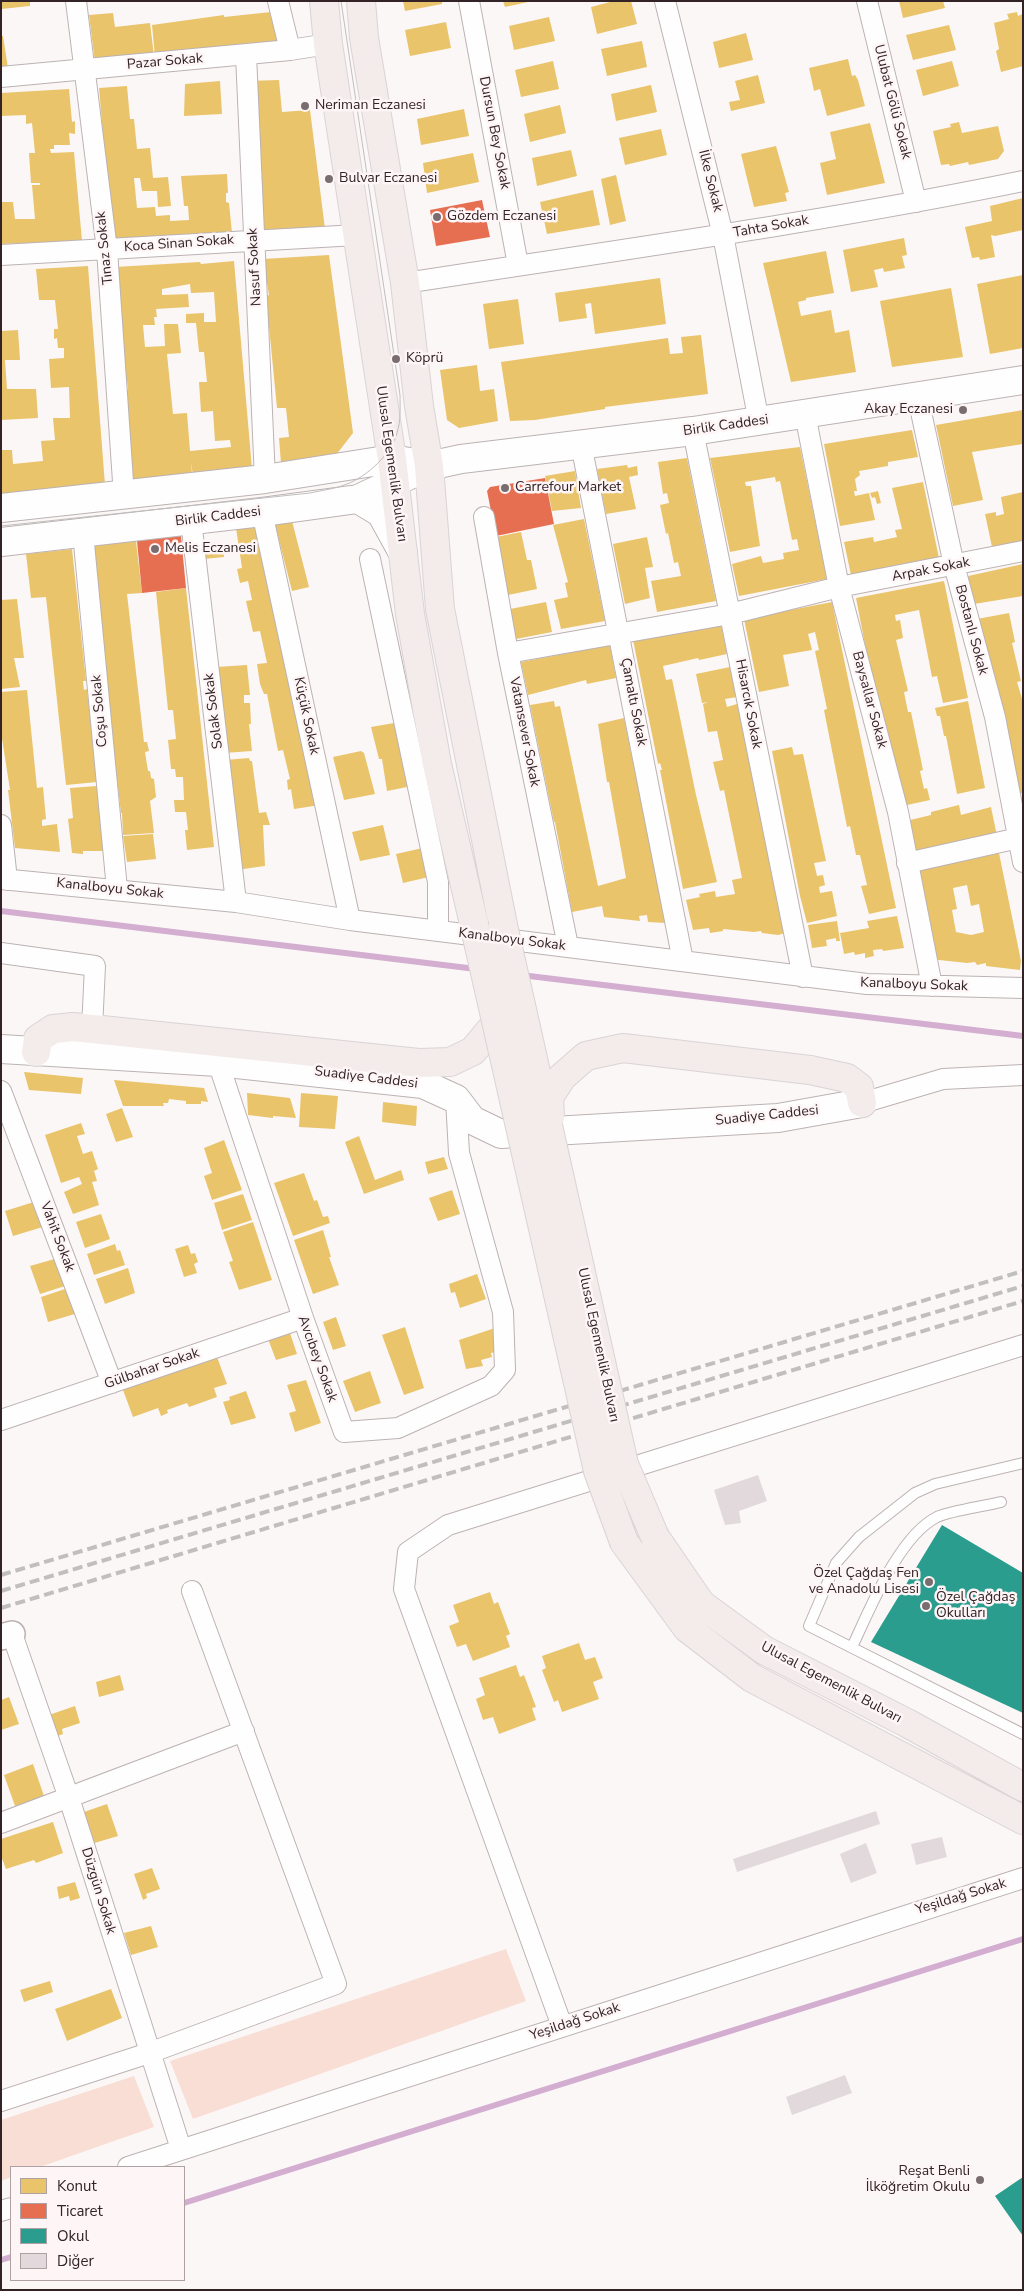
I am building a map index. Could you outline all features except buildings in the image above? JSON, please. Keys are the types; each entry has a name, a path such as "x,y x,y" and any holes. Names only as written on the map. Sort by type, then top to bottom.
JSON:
{"main road":[{"name":"Ulusal Egemenlik Bulvarı","path":"324,1 328,44 393,470 410,614 437,764 598,1471 624,1542 687,1628 752,1678 1023,1820"},
{"path":"361,1 364,38 405,283 419,406 429,466 440,609 503,925 550,1136"},
{"name":"Birlik Caddesi","path":"1,508 124,496 265,479 429,466 461,460 758,422 1023,380"},
{"name":"Birlik Caddesi","path":"1,542 358,499 393,470"},
{"path":"358,499 381,513 403,552"},
{"path":"36,1052 38,1039 53,1029 73,1027 419,1063 450,1062 473,1051 497,1022"},
{"path":"550,1136 549,1097 562,1076 586,1056 623,1048 810,1070 847,1078 860,1087 862,1103"},
{"name":"Suadiye Caddesi","path":"1,1049 218,1062 423,1084 456,1099 472,1120 501,1134 778,1118 862,1103"},
{"name":"Ulusal Egemenlik Bulvarı","path":"550,1136 574,1234 624,1464 655,1536 701,1604 764,1650 907,1723 1023,1787"}],"street":[{"name":"Tınaz Sokak","path":"76,1 107,250 124,496"},
{"path":"278,1 290,50"},
{"name":"Dursun Bey Sokak","path":"469,1 518,265"},
{"name":"İlke Sokak","path":"665,1 723,235 758,422"},
{"name":"Ulubat Gölü Sokak","path":"867,1 916,202"},
{"name":"Pazar Sokak","path":"1,77 83,68 246,55 328,44"},
{"name":"Nasuf Sokak","path":"246,55 265,479"},
{"name":"Tahta Sokak","path":"405,283 723,235 916,202 1023,181"},
{"name":"Koca Sinan Sokak","path":"1,255 107,250 254,239 357,235"},
{"name":"Bostanlı Sokak","path":"918,398 954,566 995,717 1021,837 1023,862"},
{"name":"Baysallar Sokak","path":"805,414 839,587 898,812 906,863 932,986"},
{"name":"Hisarcık Sokak","path":"693,431 803,977"},
{"name":"Çamaltı Sokak","path":"581,444 683,961"},
{"name":"Küçük Sokak","path":"262,512 350,920"},
{"name":"Vatansever Sokak","path":"484,517 508,653 568,946"},
{"name":"Solak Sokak","path":"191,520 236,902"},
{"name":"Coşu Sokak","path":"83,533 117,889"},
{"name":"Arpak Sokak","path":"508,653 730,614 839,587 1023,551"},
{"path":"370,559 438,882 438,931"},
{"path":"1,824 4,880"},
{"path":"906,863 1021,837"},
{"name":"Kanalboyu Sokak","path":"4,880 117,889 236,902 350,920 867,984 1023,988"},
{"path":"1,953 95,966 92,1030"},
{"name":"Avcıbey Sokak","path":"218,1062 303,1318 344,1432 398,1428 491,1386 505,1370 503,1312 459,1153 456,1099"},
{"path":"862,1103 942,1080 1023,1075"},
{"name":"Vahit Sokak","path":"1,1091 112,1382"},
{"name":"Gülbahar Sokak","path":"1,1420 303,1318"},
{"path":"562,2026 404,1589 408,1552 448,1525 1023,1345"},
{"path":"1,2101 149,2053 336,1984 192,1591"},
{"name":"Düzgün Sokak","path":"7,1635 69,1798 181,2149"},
{"path":"1,1823 244,1731"},
{"name":"Yeşildağ Sokak","path":"131,2166 1023,1878"}],"lane":[{"path":"1023,1463 935,1484 915,1494 860,1536 836,1563 809,1626 1023,1734"},
{"path":"852,1647 889,1568 921,1529 938,1516 1001,1502"}],"shaded area":[{"path":"506,1949 526,2001 193,2119 170,2061"},
{"path":"134,2076 154,2127 43,2166 10,2166 10,2177 1,2181 1,2120"}],"waterway":[{"path":"1,911 476,969"},
{"path":"521,975 1023,1036"},
{"path":"185,2203 1023,1939"},
{"path":"1,2260 10,2257"}],"tram line":[{"path":"1,526 310,493 338,487 363,476 390,449 398,428 400,395 341,1"}],"railway":[{"path":"1,1575 1023,1271"},
{"path":"1,1591 1023,1286"},
{"path":"1,1608 1023,1301"}],"place":[{"name":"Neriman Eczanesi","path":"305,106"},
{"name":"Bulvar Eczanesi","path":"329,179"},
{"name":"Gözdem Eczanesi","path":"437,217"},
{"name":"Köprü","path":"396,359"},
{"name":"Akay Eczanesi","path":"963,410"},
{"name":"Carrefour Market","path":"505,488"},
{"name":"Melis Eczanesi","path":"155,549"},
{"name":"Özel Çağdaş Fen ve Anadolu Lisesi","path":"929,1582"},
{"name":"Özel Çağdaş Okulları","path":"926,1606"},
{"name":"Reşat Benli İlköğretim Okulu","path":"980,2180"}]}
